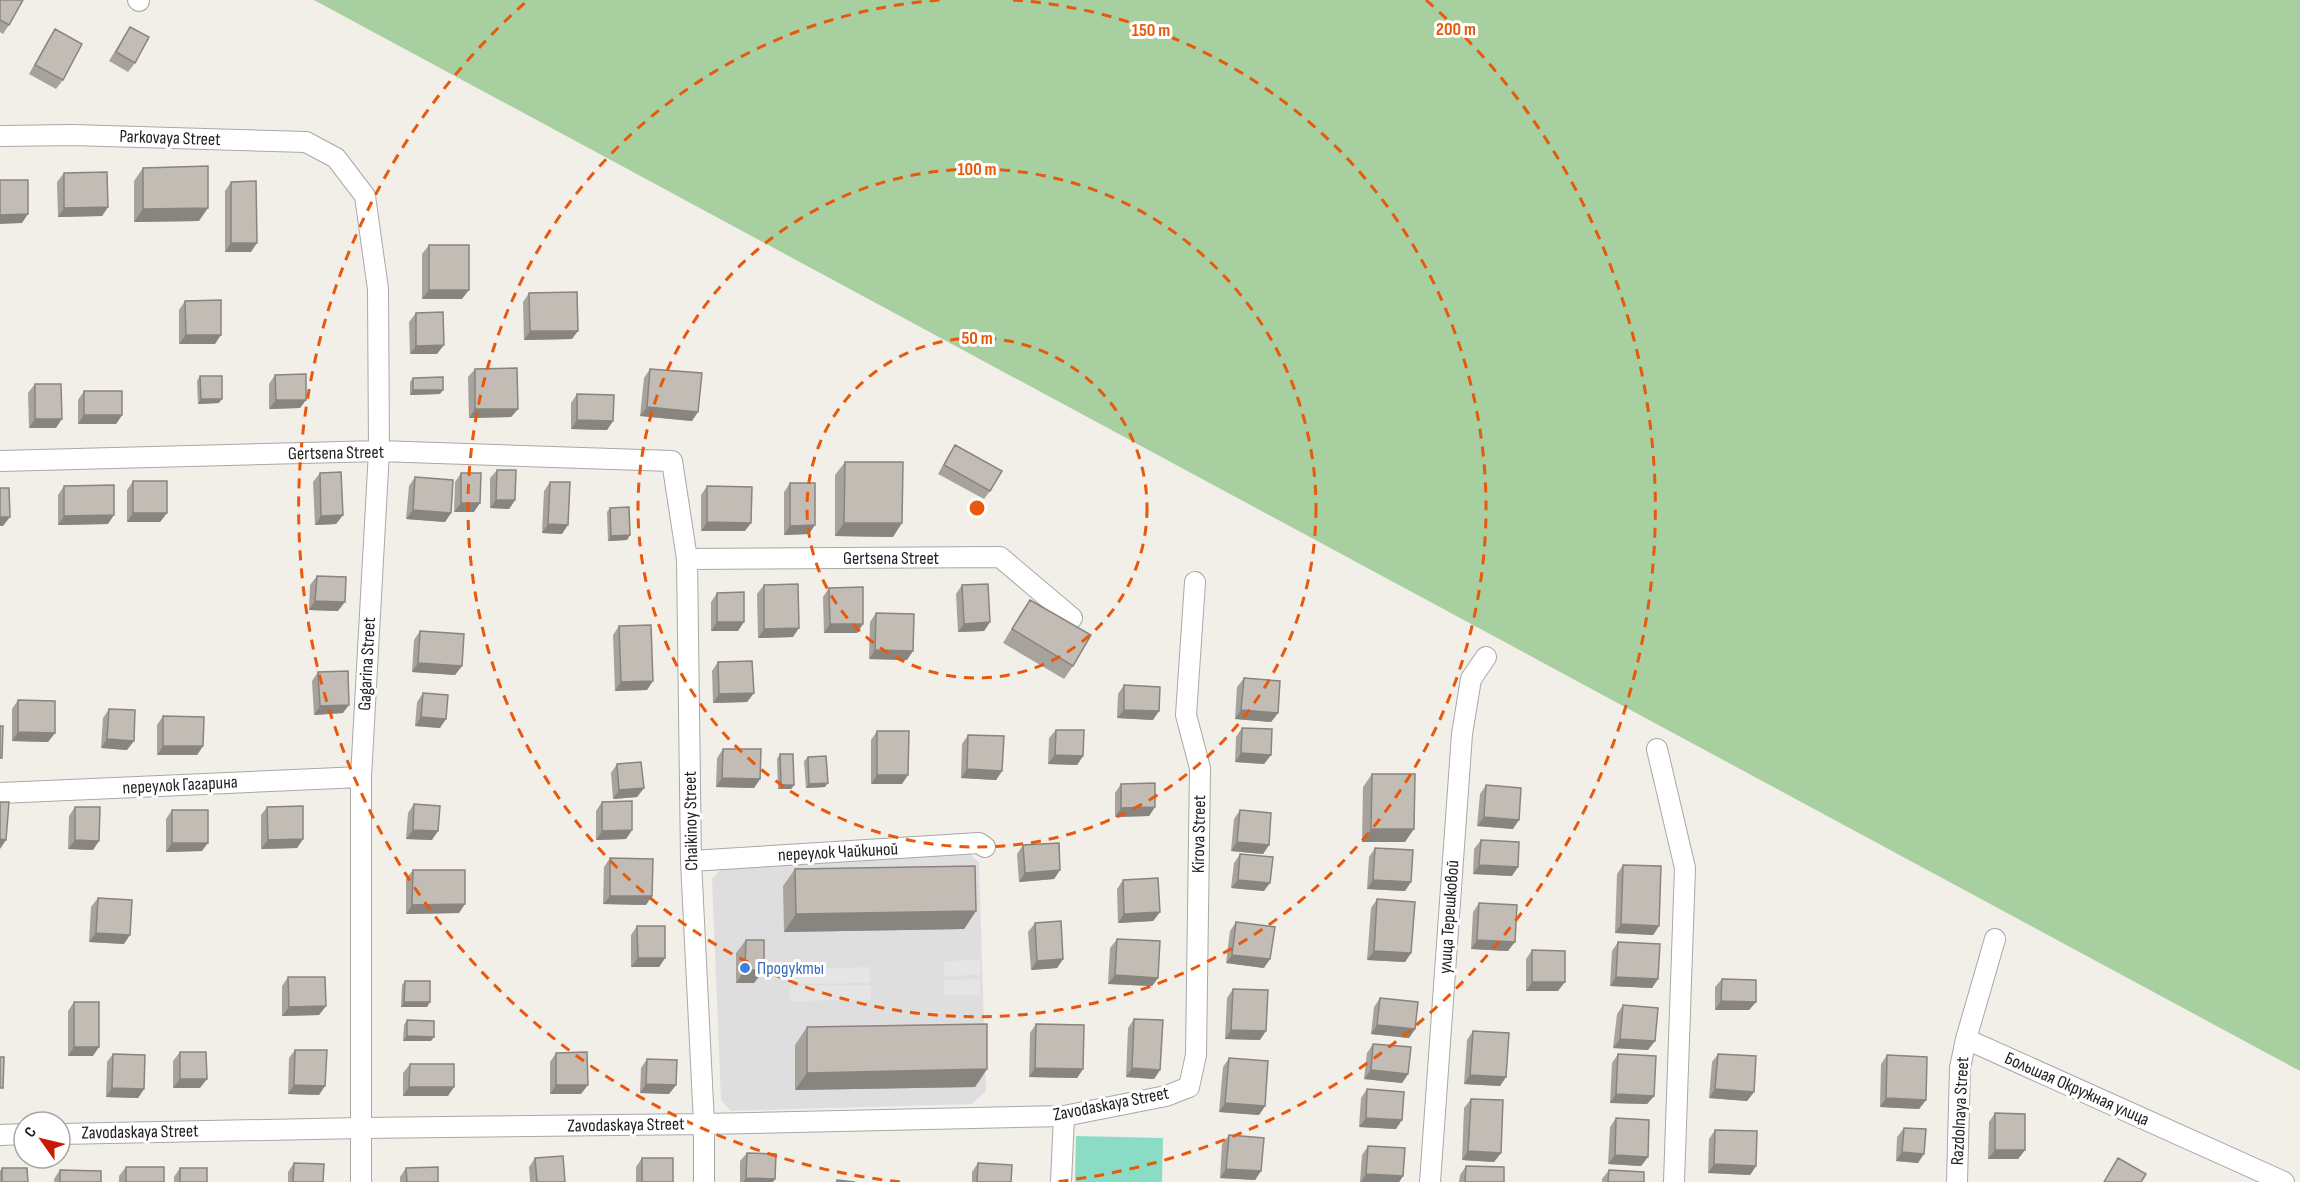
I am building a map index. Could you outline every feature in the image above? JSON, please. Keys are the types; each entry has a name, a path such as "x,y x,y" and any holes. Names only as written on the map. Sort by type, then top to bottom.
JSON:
{"street":[{"name":"Parkovaya Street","path":"0,136 72,135 306,142 336,158"},
{"name":"Gagarina Street","path":"336,158 365,196 378,289 379,452 361,777 361,1182"},
{"name":"Gertsena Street","path":"0,461 379,452 672,461"},
{"name":"Chaikinoy Street","path":"672,461 687,559 691,861 704,1124 704,1182"},
{"name":"Gertsena Street","path":"687,559 1000,557 1072,618"},
{"name":"Kirova Street","path":"1189,1087 1196,1055 1200,768 1186,715 1195,582"},
{"name":"улица Терешковой","path":"1430,1182 1462,734 1471,679 1486,657"},
{"path":"1658,748 1685,868 1674,1182"},
{"name":"переулок Гагарина","path":"0,793 361,777"},
{"name":"переулок Чайкиной","path":"691,861 978,843 985,847"},
{"path":"1966,1039 1995,939"},
{"name":"Razdolnaya Street","path":"1957,1182 1960,1068 1966,1039"},
{"name":"Большая Окружная улица","path":"1966,1039 2284,1182"},
{"name":"Zavodaskaya Street","path":"72,1134 1064,1116 1166,1096 1189,1087"},
{"path":"1061,1182 1064,1116"}],"shaded area":[{"path":"966,851 979,862 986,1091 972,1104 731,1111 721,1100 712,879 727,863"},
{"path":"980,960 980,975 944,976 944,961"},
{"path":"870,967 870,983 790,984 790,969"},
{"path":"980,979 980,995 944,995 944,980"},
{"path":"871,985 871,1000 790,1001 790,986"}],"green space":[{"path":"314,0 2300,0 2300,1071"},
{"path":"1076,1136 1163,1138 1162,1182 1075,1182"}],"building":[{"path":"0,0 23,0 9,25 0,20"},
{"path":"130,27 149,37 135,63 116,52"},
{"path":"55,29 82,44 63,80 35,65"},
{"path":"208,166 208,208 143,209 143,168"},
{"path":"107,172 108,207 64,208 64,173"},
{"path":"0,180 28,180 28,214 0,215"},
{"path":"256,181 257,243 231,243 231,182"},
{"path":"429,245 469,245 469,290 429,290"},
{"path":"577,292 578,331 530,331 529,293"},
{"path":"221,300 221,335 186,335 185,301"},
{"path":"443,312 444,345 416,346 416,313"},
{"path":"517,368 518,409 475,409 475,369"},
{"path":"650,369 702,373 698,412 647,407"},
{"path":"306,374 306,400 276,400 275,375"},
{"path":"200,376 222,376 222,399 201,399"},
{"path":"443,377 443,390 413,390 413,378"},
{"path":"35,384 61,384 62,419 35,419"},
{"path":"84,391 122,391 122,415 84,415"},
{"path":"577,394 614,395 613,421 577,420"},
{"path":"955,445 1002,471 990,491 944,465"},
{"path":"845,462 903,462 902,523 844,523"},
{"path":"497,470 516,470 515,500 496,500"},
{"path":"341,472 343,515 321,516 320,473"},
{"path":"461,473 481,473 480,503 461,503"},
{"path":"415,477 453,480 451,513 413,510"},
{"path":"133,481 167,481 167,513 133,513"},
{"path":"550,482 570,482 568,525 548,524"},
{"path":"790,483 815,483 815,525 790,526"},
{"path":"114,485 114,515 64,516 64,486"},
{"path":"707,486 752,487 751,523 707,522"},
{"path":"0,488 9,488 10,517 0,517"},
{"path":"629,507 630,535 611,536 610,508"},
{"path":"317,576 346,577 345,602 315,601"},
{"path":"798,584 799,628 764,629 764,585"},
{"path":"988,584 990,622 964,624 962,585"},
{"path":"863,587 863,624 830,624 829,588"},
{"path":"744,592 744,622 717,622 717,593"},
{"path":"1030,600 1091,635 1073,666 1012,629"},
{"path":"876,613 914,614 913,651 875,650"},
{"path":"651,625 653,681 621,682 619,626"},
{"path":"420,631 464,634 462,666 418,663"},
{"path":"752,661 754,693 719,694 718,662"},
{"path":"348,671 349,705 320,706 318,672"},
{"path":"1244,678 1280,681 1278,713 1241,710"},
{"path":"1124,685 1160,687 1159,711 1124,710"},
{"path":"423,693 448,695 446,719 421,717"},
{"path":"18,700 55,701 55,733 18,732"},
{"path":"109,709 135,710 134,741 107,739"},
{"path":"163,716 204,717 203,746 163,746"},
{"path":"0,726 3,726 2,758 0,758"},
{"path":"1242,728 1272,729 1271,755 1241,753"},
{"path":"1056,730 1084,730 1083,756 1055,755"},
{"path":"877,731 909,731 908,775 877,775"},
{"path":"968,735 1004,736 1002,771 967,769"},
{"path":"723,749 761,749 760,779 722,778"},
{"path":"780,754 793,754 794,785 781,785"},
{"path":"826,756 828,783 809,784 808,757"},
{"path":"641,762 644,788 619,790 617,764"},
{"path":"1372,774 1415,774 1414,829 1371,829"},
{"path":"1155,783 1155,807 1121,808 1121,784"},
{"path":"1486,785 1521,788 1519,820 1484,817"},
{"path":"632,801 632,830 602,831 602,802"},
{"path":"0,802 9,802 6,840 0,839"},
{"path":"414,804 440,806 438,831 413,830"},
{"path":"303,806 303,839 268,840 267,807"},
{"path":"75,807 100,807 99,841 75,840"},
{"path":"172,810 208,810 208,843 172,843"},
{"path":"1240,810 1271,813 1269,845 1237,842"},
{"path":"1481,840 1519,842 1518,867 1479,865"},
{"path":"1059,843 1060,870 1025,873 1023,845"},
{"path":"1375,848 1413,850 1411,882 1373,880"},
{"path":"1240,854 1273,857 1270,883 1238,880"},
{"path":"610,858 653,859 652,896 610,896"},
{"path":"1623,865 1661,866 1659,926 1621,924"},
{"path":"975,866 976,911 796,914 795,869"},
{"path":"413,870 465,870 465,904 412,905"},
{"path":"1158,878 1160,912 1124,914 1123,880"},
{"path":"98,898 132,900 130,935 96,933"},
{"path":"1377,899 1415,902 1411,953 1374,951"},
{"path":"1479,903 1517,905 1515,942 1477,940"},
{"path":"1061,921 1063,959 1037,961 1035,923"},
{"path":"1236,922 1275,927 1270,959 1232,955"},
{"path":"637,926 665,926 665,958 638,958"},
{"path":"1117,939 1160,941 1158,978 1115,975"},
{"path":"746,940 764,940 764,970 745,970"},
{"path":"1618,942 1660,944 1658,979 1616,977"},
{"path":"1532,950 1565,951 1565,982 1532,982"},
{"path":"288,977 325,977 326,1006 289,1007"},
{"path":"1722,979 1756,980 1756,1002 1721,1001"},
{"path":"405,981 430,981 430,1002 404,1002"},
{"path":"1233,989 1268,990 1266,1031 1231,1030"},
{"path":"1380,998 1418,1002 1415,1029 1377,1025"},
{"path":"74,1002 99,1002 99,1047 74,1047"},
{"path":"1623,1005 1658,1008 1655,1041 1620,1039"},
{"path":"1134,1019 1163,1020 1160,1070 1132,1068"},
{"path":"407,1020 434,1021 434,1037 407,1036"},
{"path":"987,1024 987,1069 807,1073 807,1027"},
{"path":"1036,1024 1084,1025 1083,1069 1035,1068"},
{"path":"1473,1031 1509,1033 1506,1077 1470,1075"},
{"path":"1373,1044 1411,1047 1408,1074 1371,1070"},
{"path":"295,1050 327,1050 325,1086 294,1085"},
{"path":"180,1052 206,1052 207,1079 180,1079"},
{"path":"587,1052 588,1085 556,1085 556,1053"},
{"path":"113,1054 145,1055 144,1089 112,1088"},
{"path":"1618,1054 1656,1056 1654,1096 1616,1094"},
{"path":"1718,1054 1756,1056 1754,1092 1715,1089"},
{"path":"1887,1055 1927,1057 1926,1100 1886,1098"},
{"path":"0,1057 4,1057 3,1088 0,1088"},
{"path":"1229,1058 1268,1061 1265,1106 1225,1103"},
{"path":"647,1059 677,1060 676,1085 646,1084"},
{"path":"410,1064 454,1064 454,1087 409,1087"},
{"path":"1367,1089 1404,1092 1402,1120 1366,1118"},
{"path":"1471,1099 1503,1100 1501,1153 1468,1151"},
{"path":"1995,1113 2025,1114 2025,1150 1995,1150"},
{"path":"1616,1118 1649,1120 1648,1157 1615,1155"},
{"path":"1904,1128 1926,1129 1924,1154 1902,1152"},
{"path":"1715,1130 1757,1131 1756,1166 1714,1164"},
{"path":"1229,1135 1264,1138 1261,1171 1226,1169"},
{"path":"1368,1146 1405,1148 1403,1176 1366,1174"},
{"path":"747,1153 776,1154 775,1179 746,1178"},
{"path":"563,1156 565,1182 537,1182 535,1158"},
{"path":"642,1158 673,1158 673,1182 642,1182"},
{"path":"2118,1158 2146,1174 2141,1182 2104,1182"},
{"path":"294,1163 324,1164 323,1182 293,1182"},
{"path":"978,1163 1012,1165 1011,1182 977,1182"},
{"path":"1466,1166 1504,1167 1504,1182 1465,1182"},
{"path":"126,1167 164,1167 164,1182 126,1182"},
{"path":"438,1167 438,1182 407,1182 406,1168"},
{"path":"2,1168 27,1170 28,1182 2,1182"},
{"path":"180,1168 207,1168 207,1182 180,1182"},
{"path":"60,1170 101,1171 101,1182 60,1182"},
{"path":"1609,1170 1644,1172 1644,1182 1608,1182"}],"place":[{"name":"Продукты","path":"745,968"}]}
